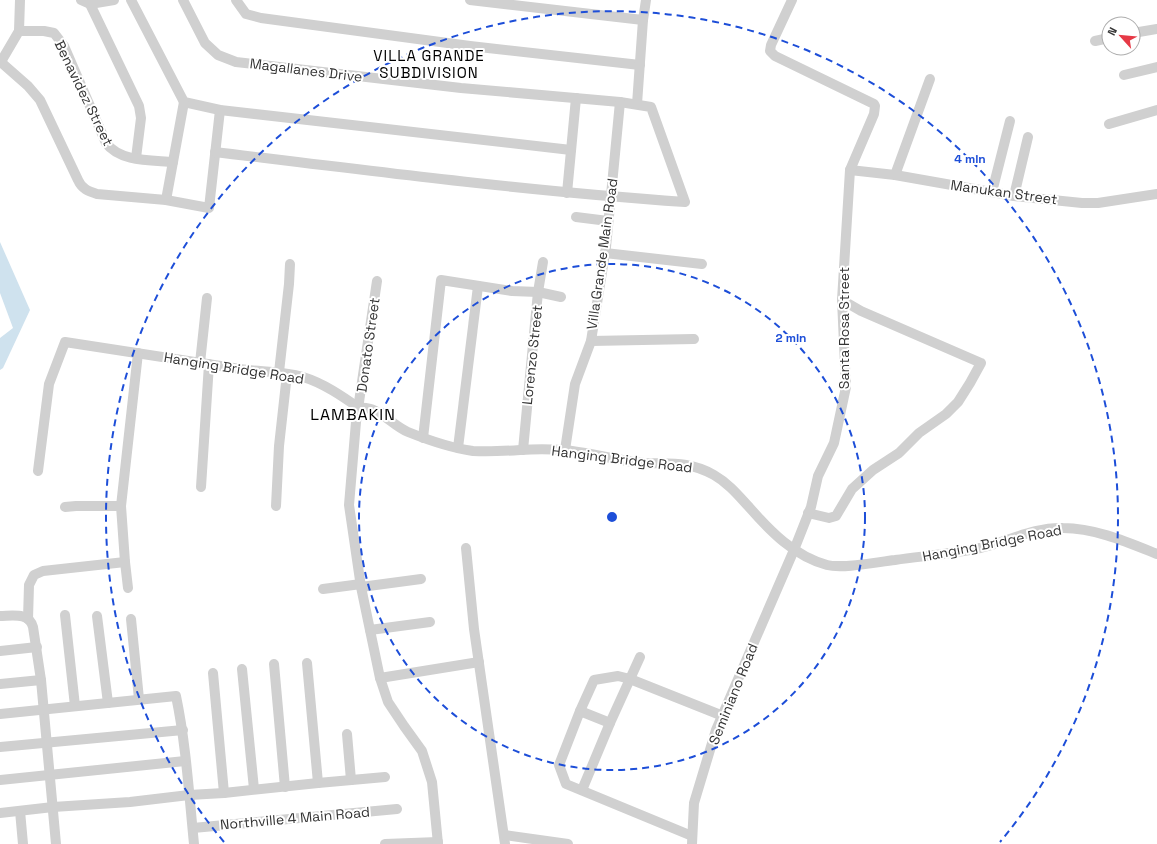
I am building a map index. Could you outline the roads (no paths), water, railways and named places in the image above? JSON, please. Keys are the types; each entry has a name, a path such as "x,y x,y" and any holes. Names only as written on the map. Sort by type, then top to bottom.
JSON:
{"street":[{"path":"20,0 19,31 2,60 3,64 28,86 40,100 82,188 87,191 97,194 166,200 209,208 220,110"},
{"path":"114,0 85,2 139,106 141,118 136,158"},
{"path":"131,0 184,102 166,200"},
{"name":"Magallanes Drive","path":"183,0 204,43 218,55 236,62 461,88 620,102 651,107 685,202 611,197"},
{"path":"236,0 246,14 261,18 470,46 640,65"},
{"path":"470,0 643,20"},
{"path":"637,104 643,20 646,0"},
{"name":"Santa Rosa Street","path":"792,0 771,45 770,51 775,56 874,104 875,106 874,114 850,170 842,300 846,387 834,443 818,476 815,496 794,550"},
{"path":"1141,32 1157,29"},
{"name":"Benavidez Street","path":"19,31 44,31 54,33 64,46 106,143 110,149 119,154 136,158 173,162"},
{"path":"1095,41 1101,40"},
{"path":"1124,75 1157,66"},
{"path":"895,175 930,79"},
{"path":"567,193 576,98"},
{"path":"184,102 220,110 571,150"},
{"name":"Villa Grande Main Road","path":"566,450 575,384 591,341 606,253 620,102"},
{"path":"1109,124 1157,110"},
{"path":"992,192 1010,122"},
{"path":"1014,196 1028,137"},
{"path":"215,152 429,178 611,197"},
{"name":"Manukan Street","path":"850,170 895,175 1014,196 1082,203 1098,203 1157,194"},
{"path":"576,217 608,221"},
{"path":"606,253 702,264"},
{"name":"Lorenzo Street","path":"523,450 538,292 543,262"},
{"path":"276,506 290,264"},
{"path":"423,438 440,280 512,291 538,292 561,296"},
{"name":"Donato Street","path":"377,281 356,422 349,505 361,585 380,678 388,702 422,751 432,782 438,843"},
{"path":"458,448 478,286"},
{"path":"201,487 207,298"},
{"path":"808,512 829,518 836,516 852,489 873,470 899,454 919,433 946,414 958,402 981,363 861,311 842,300"},
{"path":"591,341 694,339"},
{"name":"Hanging Bridge Road","path":"38,471 49,384 65,342 244,370 283,373 303,377 315,381 359,408 365,407 372,409 405,430 423,438 458,448 475,451 566,450 643,463 668,462 696,467 714,475 730,486 773,534 794,550 829,566 845,566 881,562 981,547 1027,533 1061,528 1082,529 1105,535 1157,554"},
{"path":"128,588 121,506 138,353"},
{"path":"65,507 121,506"},
{"path":"466,548 479,662 504,840 568,844"},
{"name":"Seminiano Road","path":"692,840 694,803 716,730 794,550"},
{"path":"28,619 29,586 34,575 44,571 125,562"},
{"path":"322,589 421,578"},
{"path":"65,615 75,706"},
{"path":"0,616 23,616 32,622 41,680 56,844"},
{"path":"97,616 108,702"},
{"path":"131,620 139,699"},
{"path":"370,630 430,622"},
{"path":"0,651 37,647"},
{"path":"582,790 640,657"},
{"path":"307,662 318,782"},
{"path":"380,678 479,662"},
{"path":"274,664 285,786"},
{"path":"242,669 254,789"},
{"path":"213,673 224,793"},
{"path":"692,840 566,784 559,765 594,680 618,676 630,679 723,716"},
{"path":"0,684 41,680"},
{"path":"0,714 176,696 183,730 194,844"},
{"path":"580,711 610,723"},
{"path":"0,747 183,730"},
{"path":"346,734 351,780"},
{"path":"0,780 185,761"},
{"path":"0,813 53,807 130,802 189,795 224,793 318,782 385,777"},
{"name":"Northville 4 Main Road","path":"193,828 397,809"},
{"path":"20,811 23,844"},
{"path":"391,844 438,843"}],"water":[{"path":"0,242 30,310 3,368 0,370 0,338 13,328 0,293"}],"district":[{"name":"VILLA GRANDE SUBDIVISION","path":"429,64"},
{"name":"LAMBAKIN","path":"353,414"}]}
